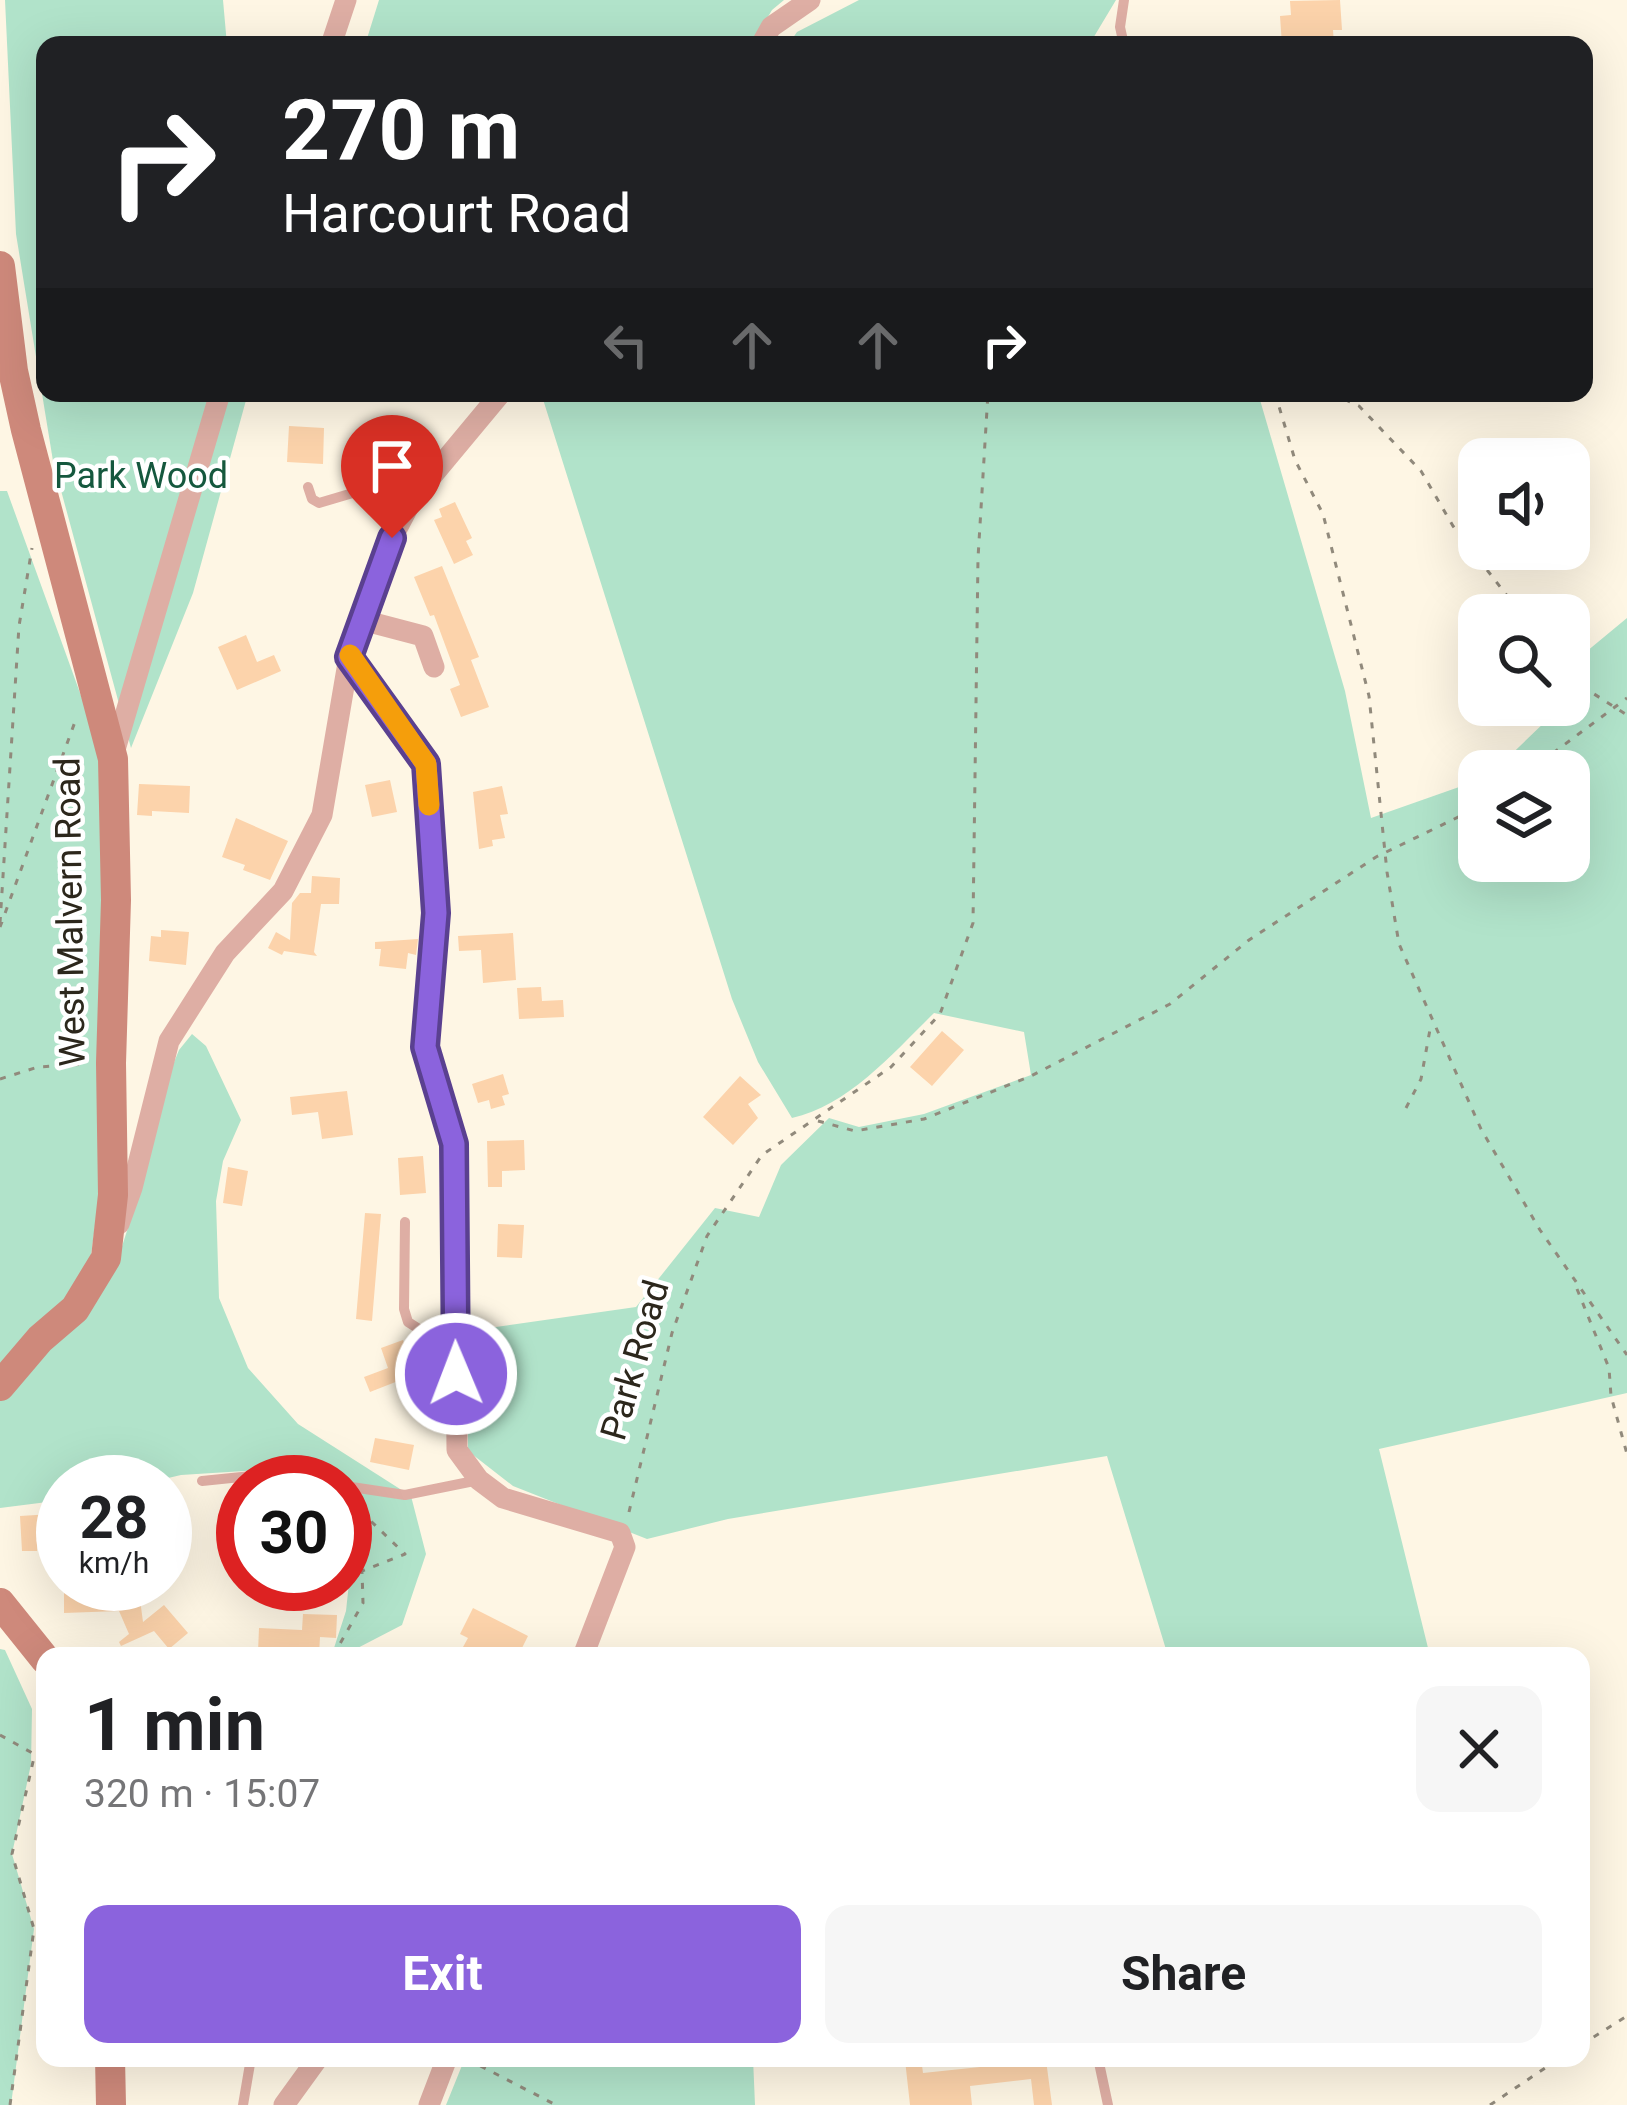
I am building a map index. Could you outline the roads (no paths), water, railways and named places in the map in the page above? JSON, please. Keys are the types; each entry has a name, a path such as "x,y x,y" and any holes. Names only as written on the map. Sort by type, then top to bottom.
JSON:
{"main road":[{"name":"West Malvern Road","path":"0,266 26,430 112,759 116,900 112,1195 106,1258 75,1309 40,1339 0,1386"},
{"path":"0,1604 36,1648"},
{"path":"110,2067 111,2105"}],"street":[{"path":"335,36 346,0"},
{"path":"766,36 771,27 810,0"},
{"path":"112,759 217,402"},
{"path":"106,1258 132,1188 169,1041 225,953 283,891 322,815 349,657 392,538 409,506 494,402"},
{"path":"362,620 423,636 434,667"},
{"path":"349,657 426,764 436,913 425,1047 454,1144 457,1450 479,1480 503,1498 620,1532 625,1546 586,1647"},
{"path":"284,2105 311,2067"},
{"path":"429,2105 444,2067"}],"lane":[{"path":"1122,36 1124,0"},
{"path":"308,487 319,503 373,487 409,506"},
{"path":"405,1222 404,1309 408,1322 433,1338 456,1336"},
{"path":"202,1481 216,1480"},
{"path":"372,1490 405,1495 479,1480"},
{"path":"243,2105 249,2067"},
{"path":"1100,2067 1108,2105"}],"park label":[{"name":"Park Wood","path":"141,476"}]}
